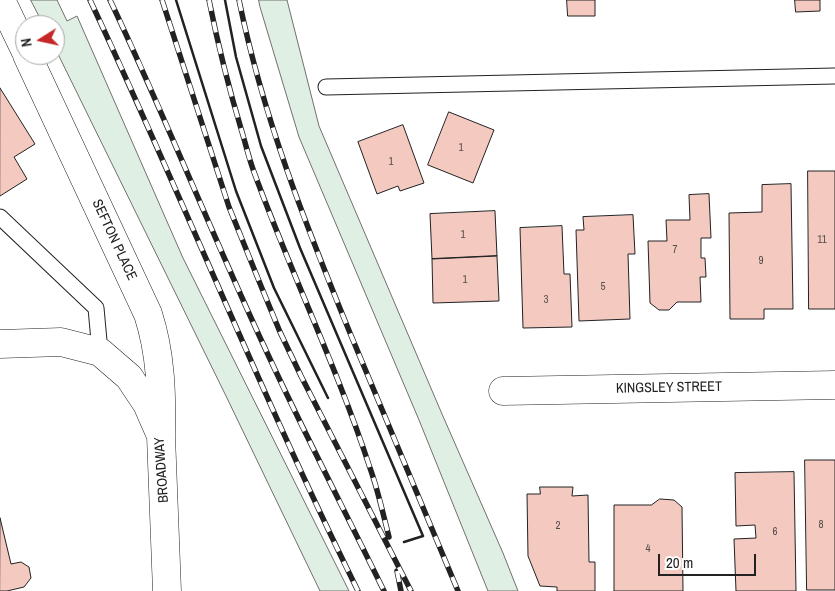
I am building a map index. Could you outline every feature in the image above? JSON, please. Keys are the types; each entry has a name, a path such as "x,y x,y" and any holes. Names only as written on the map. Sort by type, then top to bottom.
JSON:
{"street":[{"path":"1,0 15,29"},
{"name":"SEFTON PLACE","path":"32,65 148,314 155,337 159,366 162,436"},
{"name":"BROADWAY","path":"0,344 61,342 100,352 129,377 148,404 162,436 167,591"},
{"name":"KINGSLEY STREET","path":"504,392 835,385"}],"lane":[{"path":"326,87 835,76"},
{"path":"0,217 96,308 100,352"}],"green space":[{"path":"31,0 57,0 64,15 39,15"},
{"path":"259,0 287,0 319,126 518,591 488,591 419,420 299,137"},
{"path":"77,16 183,258 349,591 320,591 63,65 65,65 65,17 67,21"}],"building":[{"path":"567,0 595,0 595,16 568,16"},
{"path":"795,0 820,0 820,11 796,12"},
{"path":"0,88 35,144 14,157 27,179 0,196"},
{"path":"449,112 494,130 473,183 428,165"},
{"path":"403,125 424,183 400,191 398,186 377,194 358,142"},
{"path":"808,171 835,171 835,309 809,309"},
{"path":"791,184 793,309 764,309 764,319 730,319 729,213 762,212 762,185"},
{"path":"709,194 711,238 701,238 701,258 705,258 706,277 700,277 701,302 677,302 669,310 659,310 650,303 648,241 667,241 666,220 690,220 689,195"},
{"path":"495,211 497,256 432,259 430,214"},
{"path":"633,215 635,254 628,254 630,319 579,321 576,230 584,230 583,217"},
{"path":"562,226 564,274 570,274 572,327 523,328 520,228"},
{"path":"497,256 499,301 433,303 432,259"},
{"path":"805,460 835,460 835,590 807,590"},
{"path":"794,472 796,591 736,591 734,539 756,538 755,525 736,526 735,473"},
{"path":"540,487 573,487 572,496 588,495 589,562 595,562 595,591 557,591 557,587 540,586 528,556 527,494 540,494"},
{"path":"660,499 674,500 682,507 683,591 614,591 614,505 651,505"},
{"path":"0,518 11,564 21,562 29,567 31,578 24,587 7,591 0,591"}],"railway":[{"path":"90,0 255,370 358,591"},
{"path":"110,0 264,346 384,591"},
{"path":"162,0 229,207 280,332 411,591"},
{"path":"209,0 228,83 252,167 357,430 376,485 389,537"},
{"path":"239,0 260,86 301,210 350,333 458,591"},
{"path":"397,571 401,591"}],"wall":[{"path":"176,0 236,191 274,288 328,398"},
{"path":"225,0 236,57 261,146 300,248 423,536 404,542"}]}
